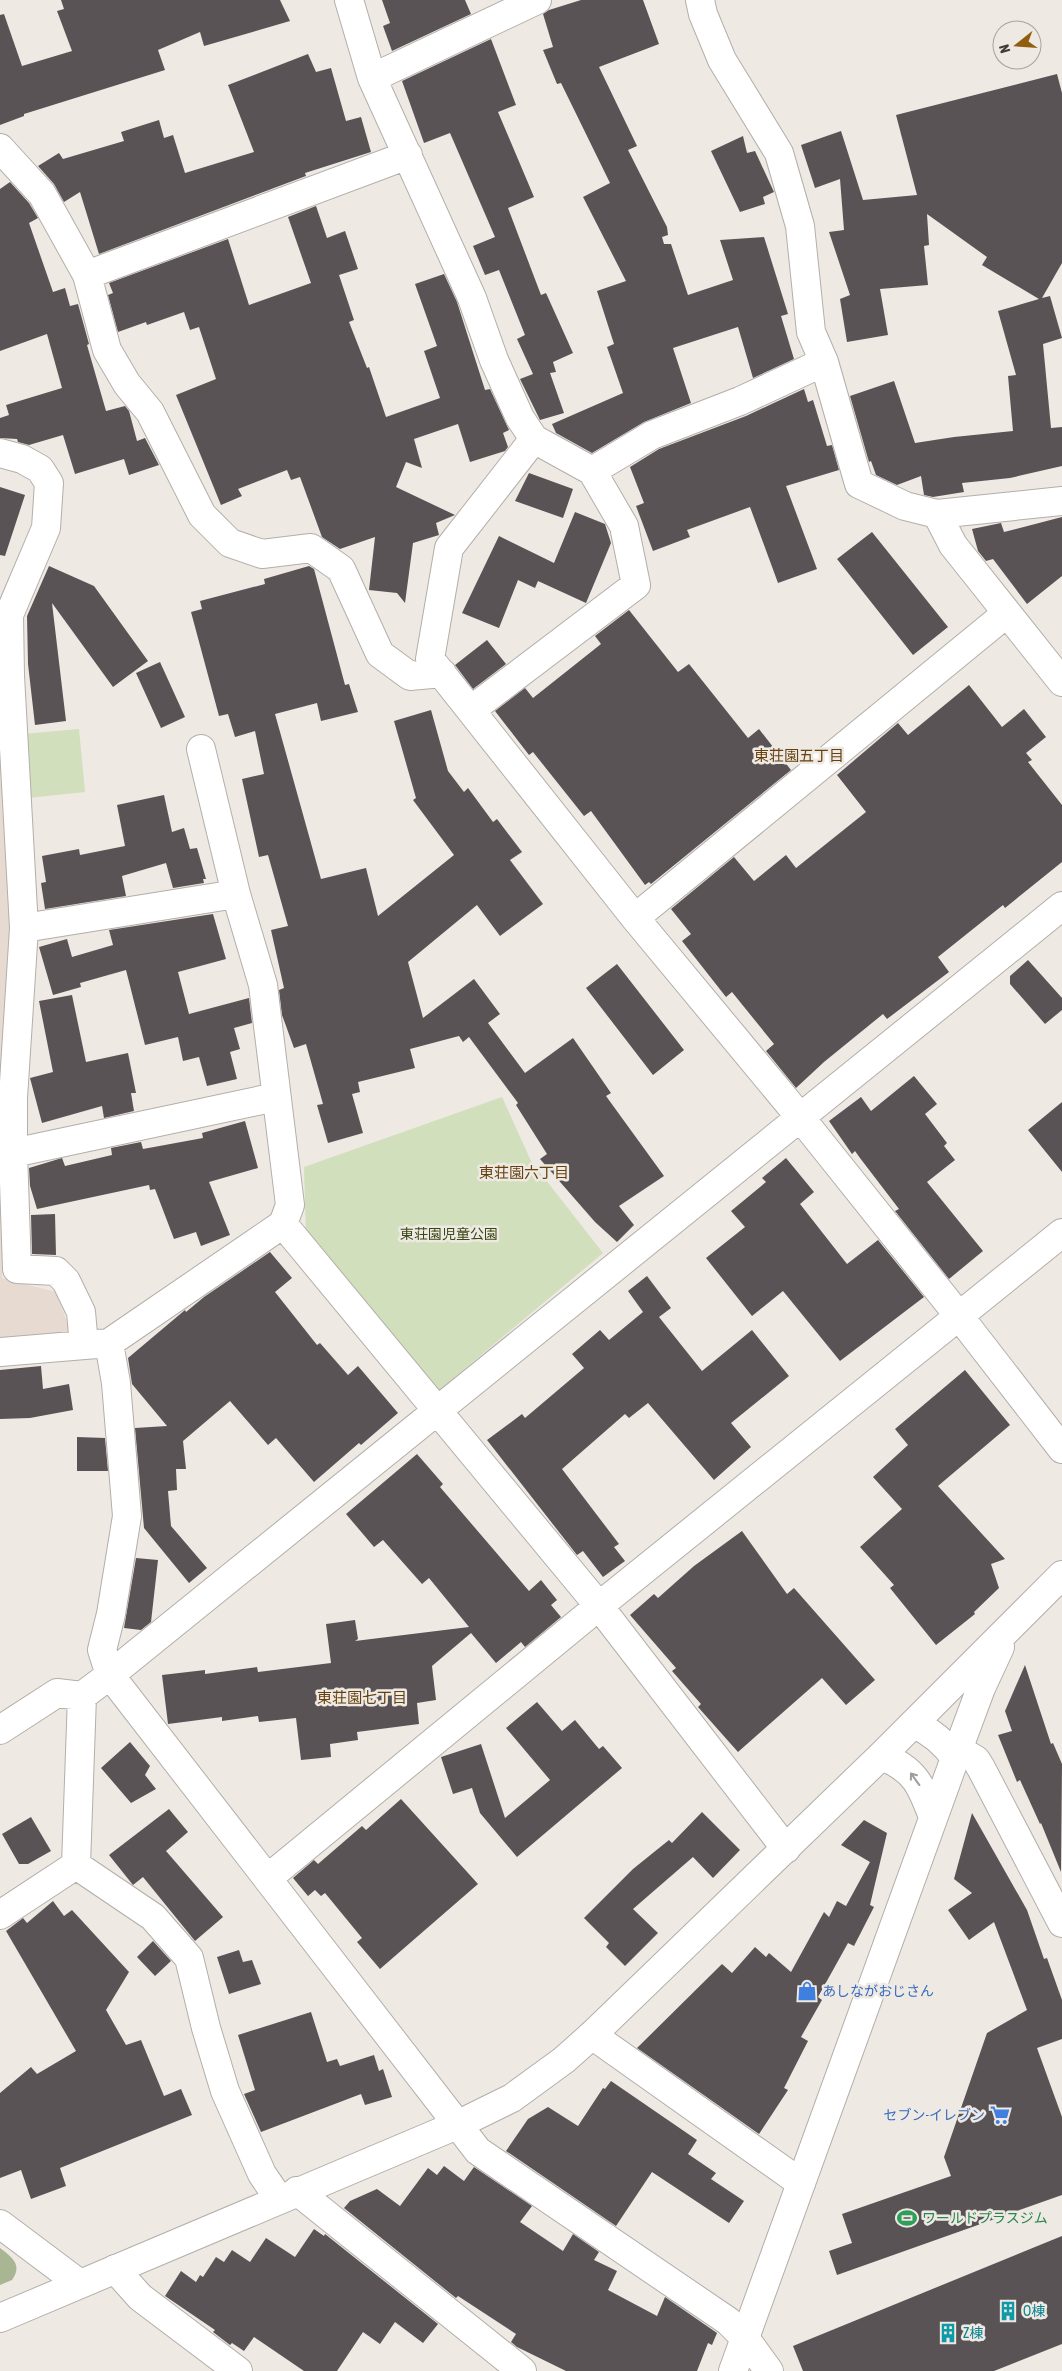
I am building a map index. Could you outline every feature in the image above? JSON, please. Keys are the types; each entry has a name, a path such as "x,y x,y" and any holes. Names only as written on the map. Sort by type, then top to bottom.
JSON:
{"street":[{"path":"349,0 372,78 472,298 498,368 520,418 534,439 592,471 624,526 636,585 471,710"},
{"path":"372,78 537,0"},
{"path":"700,0 703,14 722,60 779,153 800,226 811,332 824,362 859,484 905,506 937,514 1062,500"},
{"path":"0,148 42,194 87,276 107,350 127,384 150,412 202,515 230,543 262,554 311,548 341,569 380,654 410,676 442,673"},
{"path":"87,276 408,155"},
{"path":"592,471 652,435 740,401 824,362"},
{"path":"534,439 450,548 430,659 634,918 800,1117 959,1316 1062,1449"},
{"path":"0,453 22,459 40,468 49,483 46,528 10,615 10,676 24,928 13,1098 17,1269 56,1271 66,1281 116,1383 127,1516 111,1614 102,1650 110,1675 478,2151 728,2321 745,2338 769,2371"},
{"path":"937,514 953,544 1062,682"},
{"path":"634,918 1007,613"},
{"path":"0,1352 97,1344 283,1224 290,1204 263,985 236,894 201,749"},
{"path":"24,928 236,894"},
{"path":"0,1730 57,1693 82,1696 110,1675 438,1412 1062,906"},
{"path":"13,1153 276,1098"},
{"path":"283,1224 599,1606 786,1849"},
{"path":"268,1878 599,1606 1062,1233"},
{"path":"0,2318 457,2125 512,2098 564,2060 592,2035 914,1724 1062,1575"},
{"path":"733,2371 956,1753 992,1664 1017,1620"},
{"path":"76,1865 82,1696"},
{"path":"914,1724 935,1735 956,1753 976,1760 1062,1923"},
{"path":"881,1756 904,1767 914,1776 923,1790 933,1817"},
{"path":"0,1915 76,1865"},
{"path":"76,1865 153,1917 188,1958 225,2091 262,2174 522,2371"},
{"path":"592,2035 801,2183"},
{"path":"0,2224 80,2284"},
{"path":"115,2269 140,2297 238,2371"}],"shaded area":[{"path":"0,694 13,884 2,1278 56,1292 71,1333 0,1341"}],"green space":[{"path":"79,729 85,792 28,798 23,734"},
{"name":"東荘園児童公園","path":"502,1097 531,1161 603,1253 437,1392 306,1236 304,1167"},
{"path":"0,2248 15,2262 16,2270 12,2280 0,2285"}],"building":[{"path":"61,0 280,0 290,21 204,46 200,32 158,50 165,70 24,114 24,116 0,125 0,15 4,14 22,66 72,51 57,11 64,9"},
{"path":"382,0 465,0 471,14 392,51 383,26 390,23"},
{"path":"581,0 643,0 659,44 599,67 637,146 628,150 667,227 668,235 662,237 664,244 671,244 688,295 733,280 720,240 764,237 788,314 781,316 794,359 753,378 738,327 673,348 691,403 644,422 592,453 556,433 552,424 623,393 607,347 614,344 597,291 626,281 583,197 610,183 561,83 557,84 543,50 553,47 543,14 549,10"},
{"path":"491,39 516,105 498,112 534,197 508,208 541,295 546,293 573,353 553,362 556,372 550,373 564,413 540,420 520,379 533,374 517,339 525,335 499,270 485,275 473,246 495,237 450,133 424,143 402,81"},
{"path":"308,54 316,72 331,68 346,121 361,117 371,152 305,173 306,176 99,254 80,192 64,202 54,184 38,166 59,153 63,159 124,141 121,132 159,120 164,138 173,135 185,173 254,152 228,85"},
{"path":"1057,74 1062,93 1062,263 1042,298 1050,296 1062,338 1043,344 1051,428 1062,427 1062,466 1010,478 962,483 964,492 933,497 924,495 921,476 897,485 876,475 871,461 869,462 850,396 894,381 915,443 1013,431 1008,376 1016,375 998,311 1039,299 982,265 987,257 927,214 929,245 924,246 928,285 880,289 888,335 847,342 840,299 850,295 829,232 844,230 840,179 815,188 801,145 841,131 863,200 917,195 896,115"},
{"path":"743,136 747,153 755,151 774,192 763,197 765,204 740,212 711,151"},
{"path":"10,182 29,203 38,218 29,223 53,292 65,288 70,306 78,304 89,344 87,345 106,411 125,406 129,411 137,441 145,438 159,465 129,475 124,459 75,474 63,435 29,445 18,442 17,439 0,438 0,418 9,415 6,405 62,388 47,334 0,351 0,189"},
{"path":"316,206 327,238 345,231 358,269 339,275 354,320 349,322 367,368 369,367 386,417 440,398 424,351 437,346 415,284 444,274 457,302 485,390 490,389 509,430 503,433 508,447 505,451 470,462 458,424 414,439 422,468 406,462 396,487 455,515 436,523 439,535 413,543 405,603 397,593 369,590 375,537 340,549 322,537 300,477 291,480 287,470 238,489 242,496 221,505 176,395 216,379 199,327 190,330 184,312 147,325 146,322 118,332 108,295 113,293 109,283 228,239 249,305 311,283 288,217"},
{"path":"804,389 808,402 813,400 827,446 832,445 839,470 786,486 817,569 778,583 750,507 687,530 690,537 653,551 636,506 644,503 630,467 659,449 746,416"},
{"path":"529,473 573,489 563,518 515,501"},
{"path":"0,487 25,495 5,556 0,555"},
{"path":"575,512 605,524 611,543 586,603 538,581 535,588 518,580 499,628 462,613 499,536 554,563"},
{"path":"1062,517 1062,576 1027,604 993,559 986,561 978,551 972,529 1001,523 1004,532"},
{"path":"872,532 948,627 913,655 837,559"},
{"path":"49,566 94,586 148,661 113,687 52,603 66,721 35,725 28,664 27,616"},
{"path":"309,566 314,569 345,685 349,684 358,712 321,721 317,703 275,714 321,879 366,868 378,916 454,855 413,800 416,798 394,721 431,710 448,771 464,792 468,788 493,822 497,819 522,852 510,860 543,904 500,936 477,905 408,962 423,1018 474,979 500,1014 488,1023 525,1073 573,1038 611,1093 606,1096 664,1176 619,1206 634,1225 617,1242 595,1222 540,1159 547,1154 516,1105 518,1103 469,1037 463,1042 459,1036 410,1049 415,1068 358,1082 360,1092 352,1094 363,1133 328,1143 317,1105 323,1104 306,1044 294,1048 282,1015 279,990 284,988 271,930 288,926 268,855 259,857 242,779 264,774 255,731 235,737 228,714 219,716 191,612 202,609 200,601 265,584 264,579"},
{"path":"629,610 678,672 689,664 748,738 759,729 791,770 651,884 649,882 645,885 591,811 584,816 533,752 529,755 495,711 525,688 533,698 601,644 595,636"},
{"path":"487,640 506,664 473,689 455,665"},
{"path":"160,662 185,717 161,728 136,673"},
{"path":"969,685 1002,727 1024,709 1046,737 1026,753 1032,760 1028,762 1062,805 1062,862 1005,908 1003,905 938,957 949,972 887,1019 883,1014 824,1062 796,1088 766,1051 774,1044 732,992 726,997 682,941 691,934 671,909 734,857 754,881 786,855 796,868 866,812 837,775 898,723 908,735"},
{"path":"164,795 172,832 184,828 190,849 197,848 206,879 203,879 204,883 173,888 166,863 122,876 126,896 45,909 41,883 46,882 42,856 79,849 80,855 125,846 117,805"},
{"path":"213,914 226,959 178,972 189,1014 249,998 252,1023 234,1028 240,1049 230,1052 237,1079 207,1086 199,1057 183,1061 178,1037 145,1045 126,970 80,983 81,987 53,995 39,947 67,939 72,957 113,945 109,930"},
{"path":"1028,960 1062,998 1062,1010 1045,1024 1010,984 1010,976"},
{"path":"617,964 684,1050 653,1075 586,988"},
{"path":"72,995 86,1062 128,1053 136,1093 131,1093 134,1111 104,1118 102,1106 42,1123 30,1078 53,1072 39,1001"},
{"path":"914,1076 937,1104 925,1114 947,1143 944,1146 955,1160 927,1182 983,1251 949,1279 895,1211 899,1209 855,1151 852,1154 829,1121 861,1097 871,1111"},
{"path":"1062,1102 1062,1172 1028,1130"},
{"path":"245,1121 258,1168 209,1182 230,1235 201,1246 196,1232 174,1239 155,1189 150,1190 149,1185 37,1209 30,1186 29,1168 62,1158 65,1166 112,1155 111,1148 141,1142 143,1149 203,1138 202,1133"},
{"path":"786,1158 814,1192 800,1204 847,1264 878,1240 924,1297 840,1361 783,1291 752,1316 706,1258 745,1227 731,1211 766,1182 762,1178"},
{"path":"55,1214 56,1255 32,1254 31,1215"},
{"path":"270,1252 292,1278 275,1292 317,1345 320,1343 348,1375 358,1366 398,1413 361,1445 359,1443 314,1482 276,1438 268,1445 230,1401 183,1441 186,1469 176,1469 177,1490 168,1491 171,1526 207,1568 189,1583 144,1528 135,1428 167,1426 132,1384 128,1358 185,1310 186,1312 204,1297"},
{"path":"647,1276 671,1308 659,1317 702,1371 752,1330 789,1376 731,1423 751,1447 714,1480 648,1403 629,1418 625,1414 562,1469 619,1544 614,1547 625,1561 603,1577 583,1551 577,1555 487,1440 522,1414 525,1418 584,1368 572,1354 600,1330 609,1340 643,1312 628,1291"},
{"path":"41,1366 43,1389 69,1384 73,1410 30,1418 0,1419 0,1370"},
{"path":"965,1370 1010,1425 938,1486 1005,1559 991,1564 999,1588 974,1612 975,1614 936,1645 890,1588 894,1585 860,1547 902,1509 873,1477 908,1445 895,1429"},
{"path":"77,1437 105,1438 108,1471 77,1471"},
{"path":"417,1454 443,1484 440,1487 529,1591 541,1580 557,1600 551,1605 561,1617 525,1647 521,1642 496,1663 471,1633 432,1666 436,1700 417,1703 419,1724 357,1732 358,1740 330,1744 331,1757 301,1760 296,1718 259,1722 258,1716 222,1721 222,1717 168,1724 162,1675 205,1670 205,1674 257,1667 258,1672 331,1663 326,1624 355,1620 358,1639 355,1641 469,1627 429,1578 422,1584 383,1540 374,1547 346,1514"},
{"path":"742,1531 787,1594 794,1588 875,1680 846,1705 822,1678 738,1752 698,1707 701,1704 672,1671 676,1668 630,1615 654,1594 658,1598 694,1566"},
{"path":"136,1558 158,1560 151,1622 141,1630 124,1628"},
{"path":"1025,1665 1051,1744 1053,1743 1062,1764 1061,1872 1041,1823 1020,1780 1017,1782 998,1735 1012,1731 1005,1711"},
{"path":"537,1702 562,1731 575,1720 599,1749 603,1746 622,1768 517,1857 480,1813 472,1788 453,1794 441,1757 481,1744 505,1818 550,1780 506,1728"},
{"path":"130,1742 150,1766 145,1775 156,1789 131,1803 101,1768"},
{"path":"401,1799 478,1884 380,1969 357,1942 362,1938 325,1893 321,1896 315,1890 308,1896 293,1878 314,1860 318,1864 362,1826 366,1830"},
{"path":"169,1809 188,1832 166,1851 223,1917 195,1941 143,1877 133,1885 109,1855"},
{"path":"702,1812 740,1850 713,1878 693,1857 633,1909 658,1933 625,1966 606,1947 609,1943 584,1918 633,1869 669,1840 672,1843"},
{"path":"972,1813 1027,1910 1044,1959 1047,1958 1062,2000 1062,2039 1037,2048 1062,2117 1062,2195 837,2275 829,2251 852,2243 842,2214 951,2176 944,2157 987,2033 1027,2010 994,1922 969,1940 948,1910 972,1893 954,1879"},
{"path":"31,1817 51,1851 28,1864 19,1864 2,1834"},
{"path":"864,1820 887,1833 870,1905 874,1907 854,1946 848,1943 818,1997 822,2000 801,2037 808,2041 784,2088 788,2090 759,2134 637,2048 722,1964 732,1973 755,1947 766,1957 769,1953 791,1972 824,1912 829,1917 837,1901 846,1906 870,1862 841,1845"},
{"path":"53,1901 64,1916 72,1910 129,1972 106,2010 126,2045 141,2040 164,2096 181,2089 192,2115 60,2168 66,2186 31,2199 21,2170 0,2178 0,2093 31,2067 37,2074 76,2051 6,1931 23,1918 27,1923"},
{"path":"153,1941 171,1961 155,1976 137,1957"},
{"path":"239,1950 243,1962 252,1960 261,1984 229,1994 217,1957"},
{"path":"311,2012 327,2062 337,2059 340,2066 374,2055 379,2071 383,2069 392,2097 365,2105 361,2094 261,2132 244,2094 255,2090 238,2035"},
{"path":"611,2081 697,2140 688,2154 716,2173 711,2179 744,2201 729,2223 652,2172 616,2226 506,2151 528,2119 548,2107 578,2126 603,2088 605,2089"},
{"path":"444,2166 464,2181 474,2167 532,2206 520,2222 563,2251 573,2234 599,2252 594,2260 617,2271 608,2290 657,2316 665,2297 717,2333 712,2345 708,2343 697,2371 566,2371 517,2347 511,2342 516,2334 458,2296 456,2298 344,2208 350,2201 377,2189 400,2206 428,2168 437,2175"},
{"path":"314,2229 324,2236 325,2234 438,2324 423,2343 395,2322 380,2344 363,2332 337,2371 304,2371 254,2337 244,2351 232,2343 230,2345 213,2332 215,2330 165,2296 181,2271 196,2282 200,2275 203,2277 216,2257 224,2262 232,2250 250,2262 266,2238 295,2257"},
{"path":"1062,2236 1062,2344 994,2371 803,2371 793,2346"}],"place":[{"name":"あしながおじさん","path":"807,1991"},
{"name":"セブン-イレブン","path":"1000,2115"},
{"name":"ワールドプラスジム","path":"907,2218"},
{"name":"O棟","path":"1008,2311"},
{"name":"Z棟","path":"948,2333"}],"district":[{"name":"東荘園五丁目","path":"799,755"},
{"name":"東荘園六丁目","path":"524,1172"},
{"name":"東荘園七丁目","path":"362,1697"}]}
